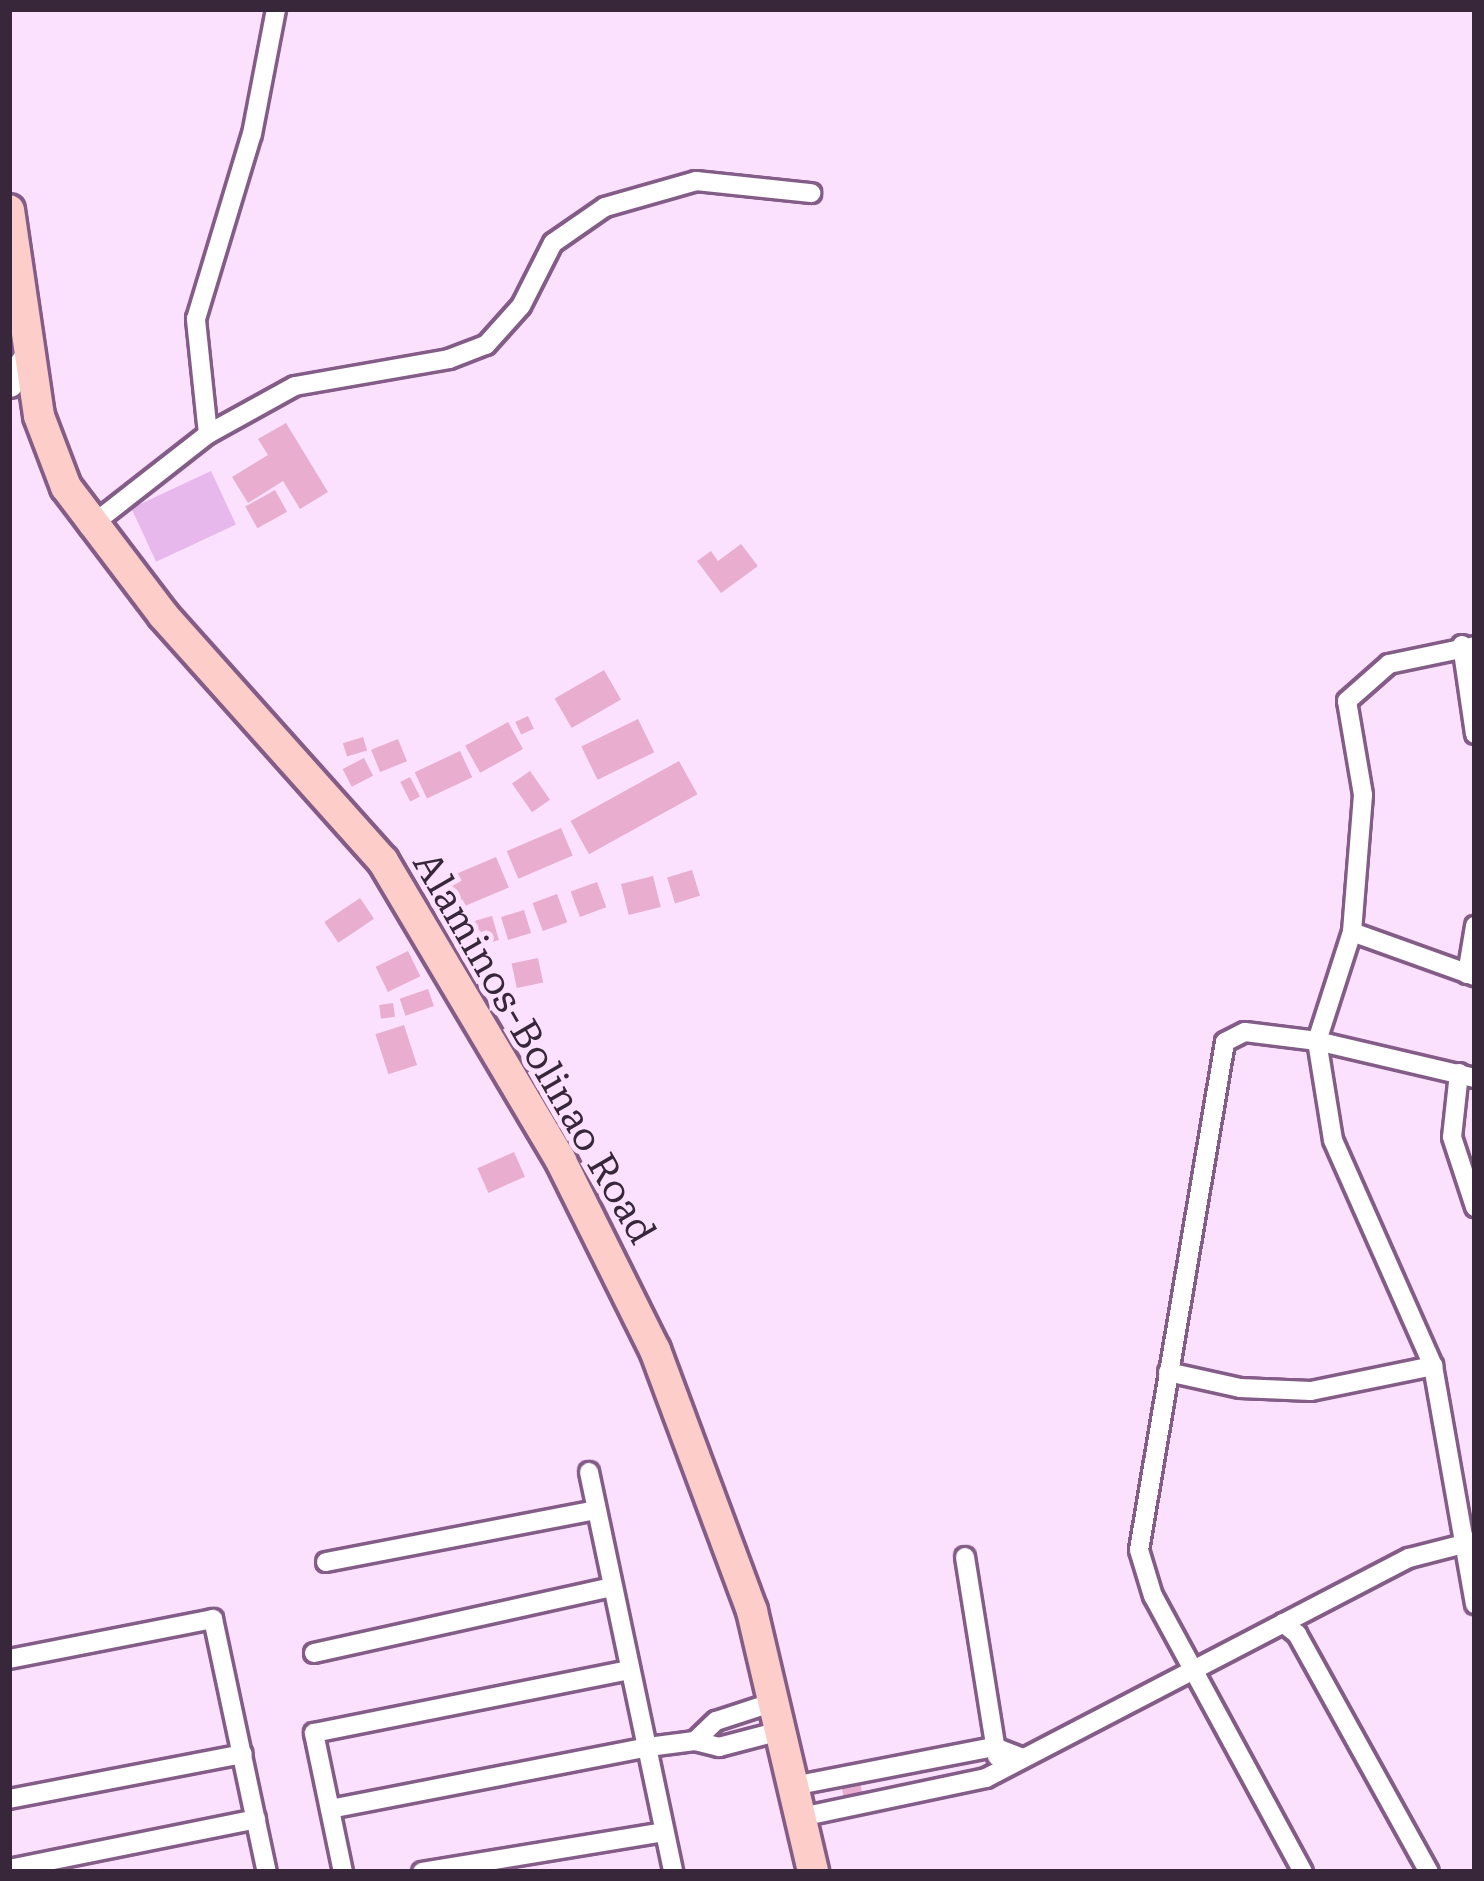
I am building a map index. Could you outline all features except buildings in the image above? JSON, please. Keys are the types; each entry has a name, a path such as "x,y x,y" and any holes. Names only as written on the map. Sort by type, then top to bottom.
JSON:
{"main road":[{"name":"Alaminos-Bolinao Road","path":"9,210 18,371 89,527 358,828 432,934 561,1161 655,1350 710,1480 777,1716 813,1872"}],"street":[{"path":"208,434 196,319 252,134 276,9"},
{"path":"89,527 208,434 295,386 449,359 486,344 521,306 553,243 604,207 696,181 811,193"},
{"path":"1475,734 1469,646 1389,664 1347,701 1363,779 1352,932 1317,1041 1333,1139 1433,1366 1468,1541 1475,1604"},
{"path":"1352,932 1471,975 1475,926"},
{"path":"1303,1872 1195,1672 1138,1550 1225,1042 1245,1032 1317,1041 1467,1076 1452,1137 1475,1207"},
{"path":"1168,1372 1240,1388 1311,1391 1433,1366"},
{"path":"589,1472 673,1872"},
{"path":"326,1562 596,1510"},
{"path":"801,1817 1000,1772 1409,1558 1468,1541"},
{"path":"965,1557 1000,1772"},
{"path":"314,1653 611,1587"},
{"path":"9,1659 213,1619 266,1872"},
{"path":"1283,1623 1297,1634 1429,1872"},
{"path":"343,1872 314,1733 630,1670"},
{"path":"695,1741 716,1721 777,1716"},
{"path":"329,1809 648,1747 695,1741 719,1747 777,1716"},
{"path":"794,1786 994,1747 1022,1757"},
{"path":"9,1799 243,1754"},
{"path":"9,1869 256,1820"},
{"path":"422,1872 664,1832"}],"shaded area":[{"path":"211,471 236,524 156,562 131,508"}]}
